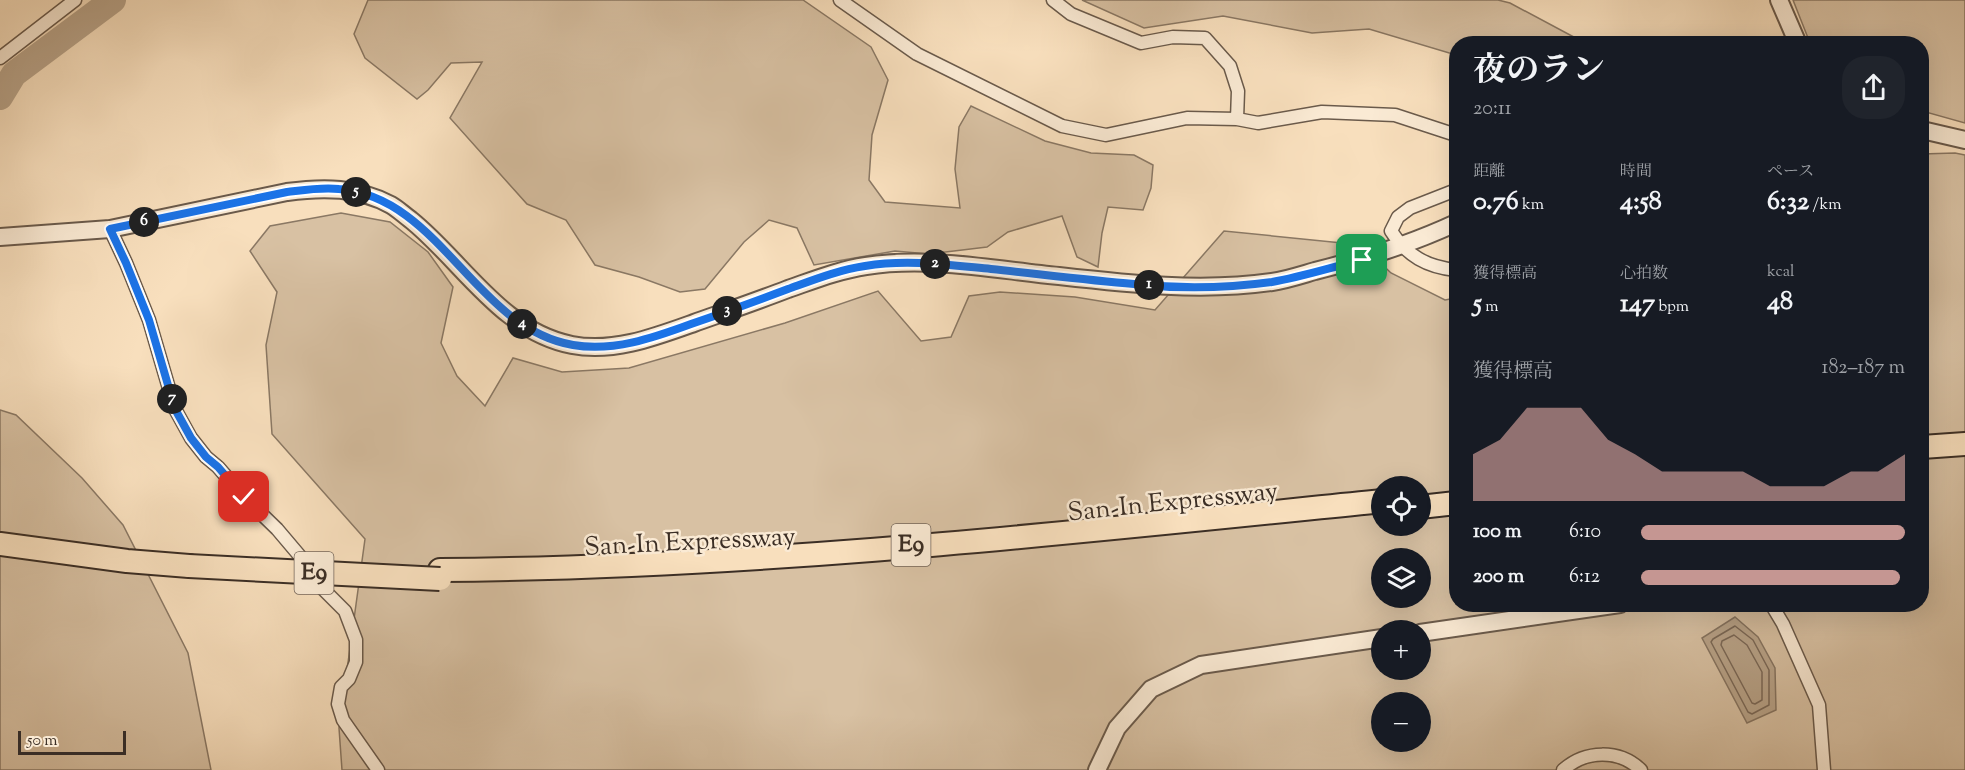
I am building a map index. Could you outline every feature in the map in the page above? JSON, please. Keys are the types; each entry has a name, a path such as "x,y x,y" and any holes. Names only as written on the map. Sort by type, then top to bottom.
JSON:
{"highway":[{"path":"1929,447 1965,444"},
{"path":"1929,456 1965,453"},
{"path":"1431,496 1449,494"},
{"name":"San-In Expressway","path":"440,574 798,555 1118,528 1371,502"},
{"path":"1431,506 1449,504"},
{"name":"San-In Expressway","path":"0,544 104,558 440,574 617,576 794,566 1119,538 1371,512"},
{"name":"San-In Expressway","path":"0,537 189,562"}],"street":[{"path":"0,58 75,0"},
{"path":"840,0 917,54 1062,126 1106,135 1187,118 1237,119 1258,123 1322,112 1395,114 1449,133"},
{"path":"1053,0 1071,14 1141,43 1173,37 1205,38 1230,66 1238,91 1237,119"},
{"path":"1779,0 1795,36"},
{"path":"1929,132 1965,140"},
{"path":"0,237 110,229 287,192 314,188 341,189 392,205 426,232 499,306 526,327 549,338 574,345 618,346 659,336 832,273 874,265 897,262 953,265 1137,285 1185,287 1273,282 1362,260 1449,226"},
{"path":"1449,193 1410,208 1398,217 1391,231 1400,245 1422,261 1438,268 1449,269"},
{"path":"110,229 149,320 175,409 191,438 206,457 277,529 323,589 345,612 356,640 356,662 349,679 342,687 338,704 343,720 378,770"},
{"path":"1431,631 1565,612"},
{"path":"1776,612 1819,705 1824,770"},
{"path":"1096,770 1117,728 1151,689 1201,665 1371,640"},
{"path":"1563,770 1573,761 1603,753 1633,762 1641,770"}],"shaded area":[{"path":"368,0 803,0 871,47 888,80 872,135 869,180 885,202 960,208 955,169 959,127 971,106 1045,141 1091,153 1134,155 1153,165 1151,188 1143,210 1108,207 1098,267 1077,257 1062,216 1008,232 987,247 929,254 895,251 814,265 797,228 769,220 744,242 705,289 680,292 639,277 595,265 566,220 527,204 450,118 482,62 451,63 428,90 417,99 365,58 354,34"},
{"path":"1082,0 1498,0 1510,3 1572,36 1449,36 1449,53 1369,29 1312,33 1223,16 1144,28"},
{"path":"1793,0 1965,0 1965,123 1929,113 1929,36 1807,36"},
{"path":"1929,154 1965,155 1965,770 342,770 339,728 365,539 272,434 266,345 277,292 250,251 270,226 341,213 390,222 428,252 453,287 441,343 457,376 485,406 513,358 562,372 629,368 785,323 878,291 921,341 951,337 969,296 1000,292 1075,297 1155,310 1224,231 1362,245 1391,273 1445,300 1449,299 1449,612 1929,612"},
{"path":"0,410 16,415 82,478 123,525 188,653 211,770 0,770"}],"water":[{"path":"1735,617 1758,637 1775,668 1776,710 1747,723 1702,638"}],"waterway":[{"path":"0,97 14,74 113,0"}],"route":[{"path":"244,497 191,438 175,409 149,320 110,229 314,188 341,189 365,195 392,205 426,232 499,306 526,327 549,338 574,345 618,346 659,336 832,273 862,266 897,262 953,265 1137,285 1185,287 1273,282 1362,260"}]}
